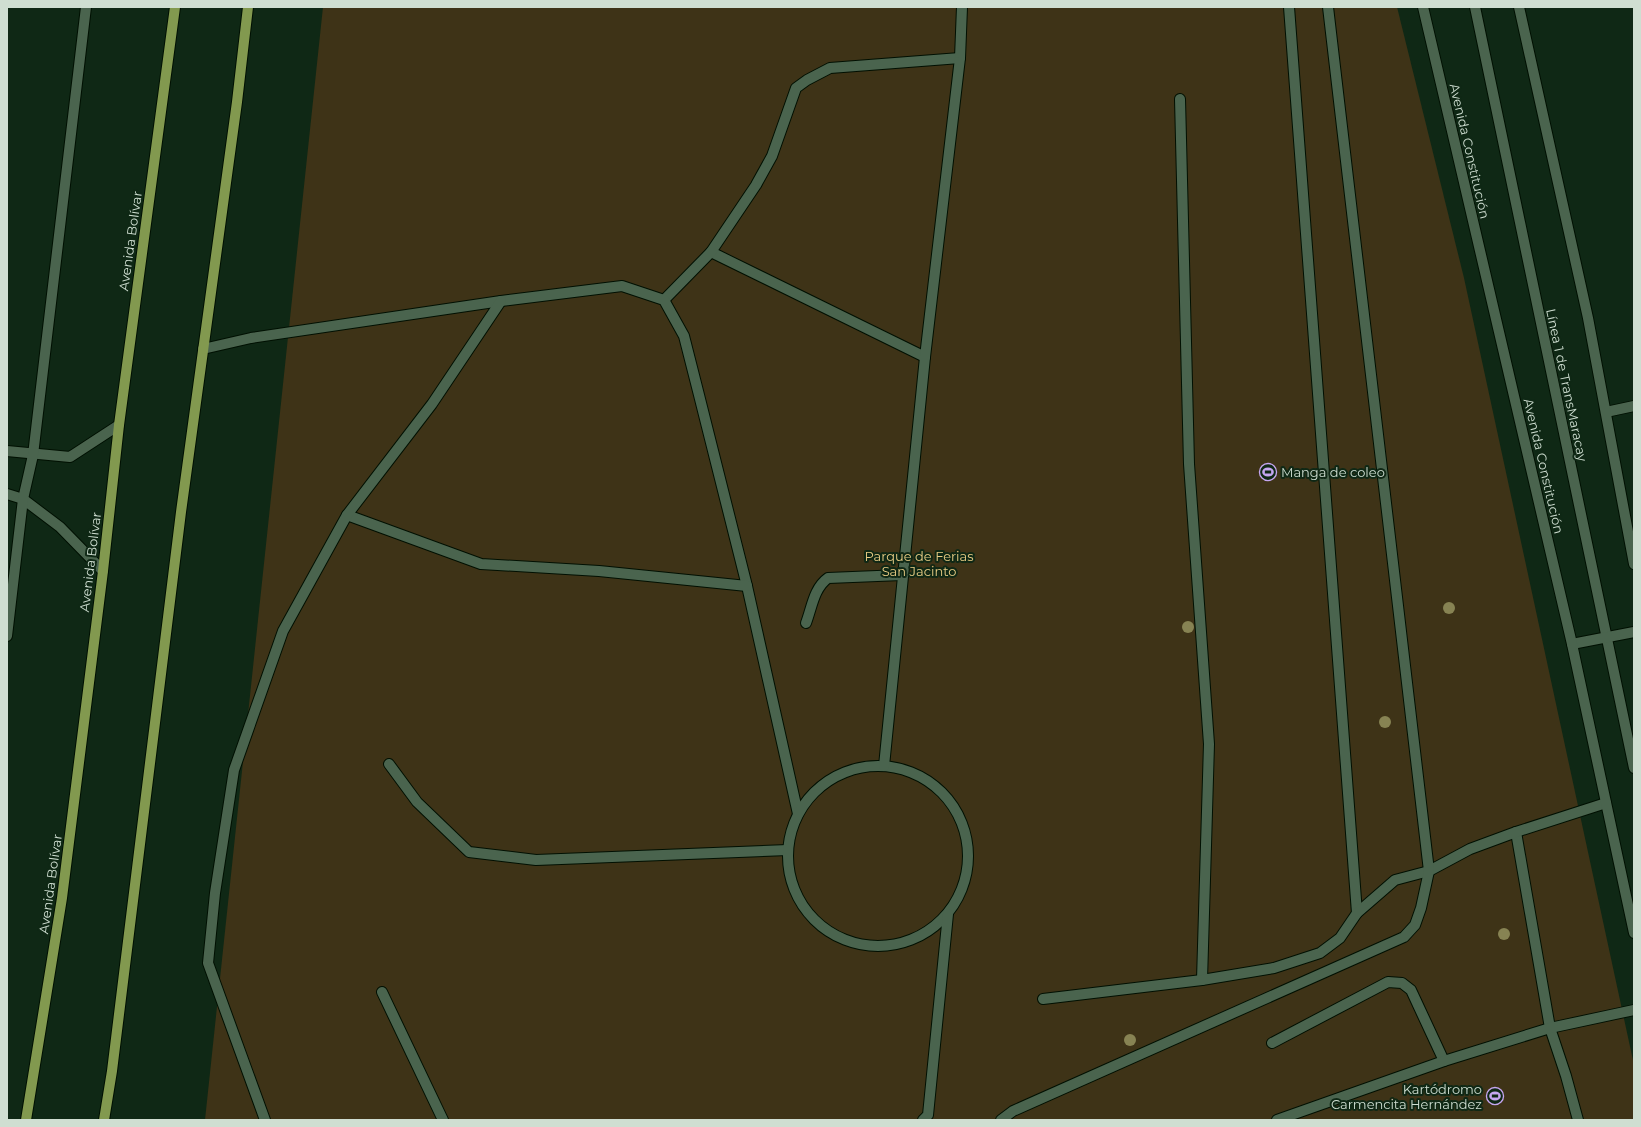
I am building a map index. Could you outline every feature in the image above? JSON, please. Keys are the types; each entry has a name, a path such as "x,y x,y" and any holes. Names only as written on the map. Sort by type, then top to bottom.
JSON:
{"main road":[{"name":"Avenida Bolívar","path":"26,1120 62,898 103,571 119,425 175,7"},
{"path":"104,1120 113,1063 181,512 237,102 248,7"}],"street":[{"path":"7,636 23,499 33,454 86,7"},
{"path":"884,766 925,357 960,58 962,7"},
{"path":"1289,7 1357,913"},
{"path":"1001,1120 1013,1111 1404,937 1415,924 1421,908 1429,871 1328,7"},
{"name":"Avenida Constitución","path":"1423,7 1572,644 1634,933"},
{"name":"Línea 1 de TransMaracay","path":"1475,7 1634,768"},
{"path":"1519,7 1588,318 1634,564"},
{"path":"664,300 711,252 756,185 772,156 796,88 807,80 830,68 960,58"},
{"path":"1180,99 1189,464 1209,744 1202,980"},
{"path":"711,252 925,357"},
{"path":"203,349 251,338 501,301 622,286 664,300 684,336 747,586 798,814"},
{"path":"265,1120 208,964 215,893 234,770 283,631 347,515 432,404 501,301"},
{"path":"1606,412 1634,406"},
{"path":"7,451 70,457 119,425"},
{"path":"7,494 23,499 60,527 103,571"},
{"path":"347,515 481,564 599,571 747,586"},
{"path":"806,623 817,590 821,583 828,578 902,575"},
{"path":"1572,644 1634,632"},
{"path":"389,764 417,802 469,852 536,860 788,850"},
{"path":"884,766 893,766 911,772 928,780 943,793 955,808 963,825 968,843 969,862 965,881 958,899 948,914 929,931 918,938 900,944 882,947 863,946 845,940 828,931 814,919 802,904 794,887 789,868 788,850 792,831 798,814 813,793 822,785 838,775 855,768 884,766"},
{"path":"1043,999 1202,980 1274,968 1320,953 1340,938 1357,913 1395,880 1429,871 1470,849 1516,832 1606,803"},
{"path":"1516,832 1550,1028 1566,1076 1578,1120"},
{"path":"926,1118 948,914"},
{"path":"1272,1043 1388,982 1402,983 1411,990 1444,1061"},
{"path":"382,992 443,1120"},
{"path":"1277,1120 1444,1061 1550,1028 1634,1010"}],"green space":[{"name":"Parque de Ferias San Jacinto","path":"323,7 1397,7 1464,278 1634,1065 1634,1120 205,1120"}],"place":[{"name":"Manga de coleo","path":"1268,472"},
{"name":"Kartódromo Carmencita Hernández","path":"1495,1096"}]}
